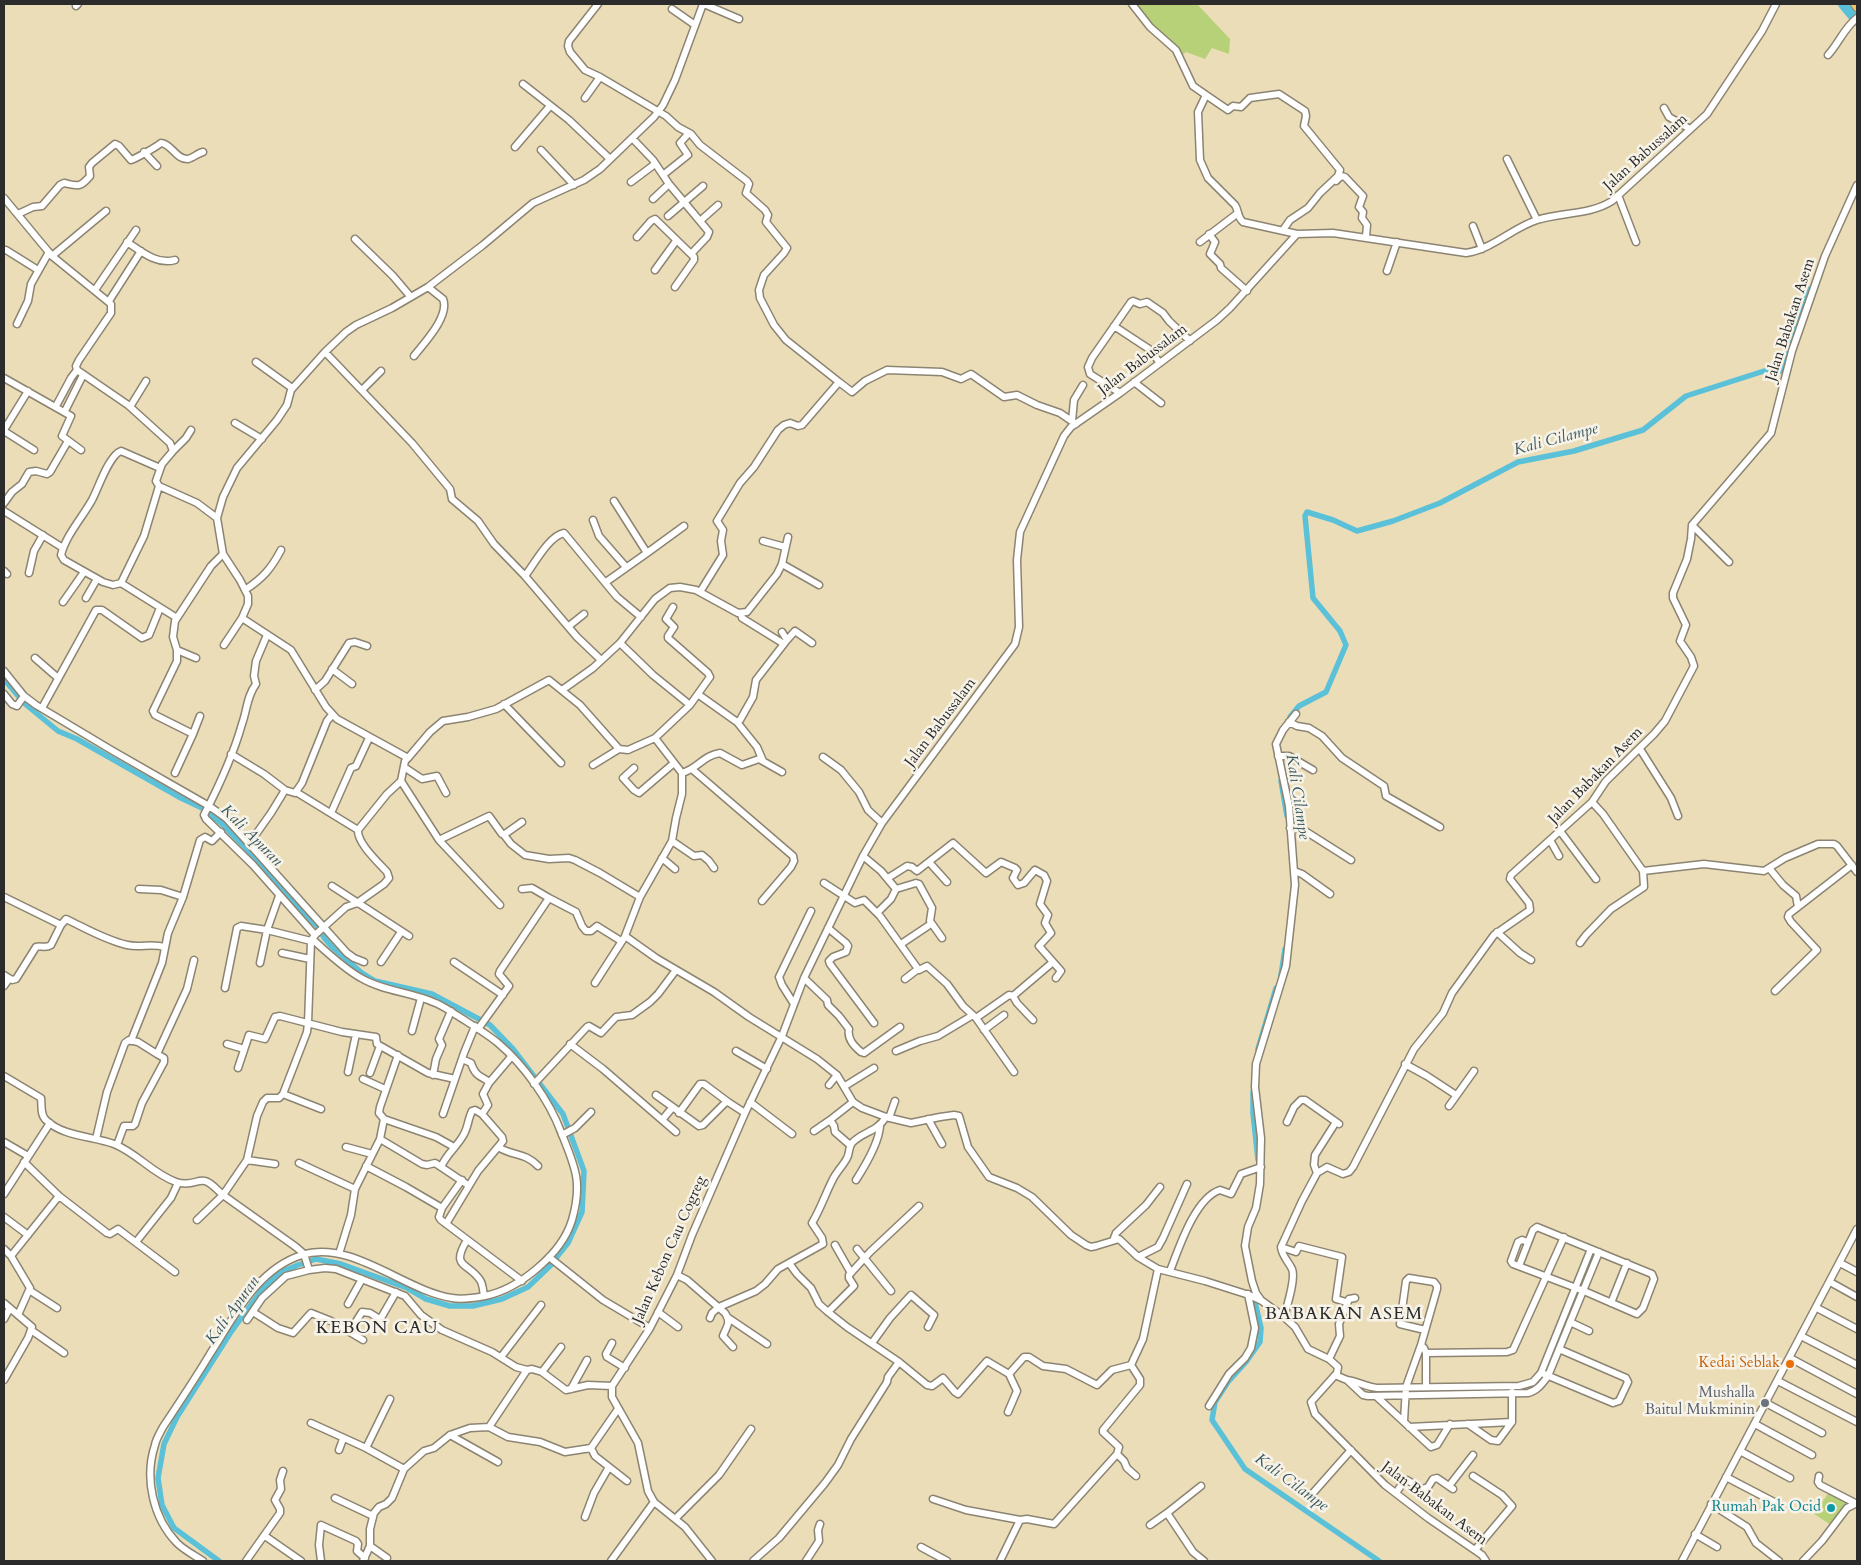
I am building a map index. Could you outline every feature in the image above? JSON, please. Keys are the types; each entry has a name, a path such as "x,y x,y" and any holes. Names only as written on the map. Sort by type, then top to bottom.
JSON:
{"street":[{"path":"598,4 569,41 570,52 585,70 666,116 747,181 749,184 746,193 765,210 768,216 766,222 786,246 784,253 764,275 759,290 760,298 774,325 786,340 839,382 852,392 865,381 887,370 942,372 961,379 971,374 1004,397 1017,395 1074,422 1074,400 1083,385"},
{"path":"224,645 242,618 248,604 246,590 223,554 217,518 223,497 237,468 262,439 287,405 292,388 346,332 428,287 483,245 533,203 589,177 610,159 658,112 675,80 703,4 739,19"},
{"path":"1132,4 1150,26 1176,50 1193,86 1228,110 1233,106 1242,107 1250,98 1279,94 1305,111 1304,126 1340,170 1338,176 1318,195 1309,207 1290,220 1283,230"},
{"name":"Jalan Babussalam","path":"782,1036 804,978 842,896 882,822 1015,644 1019,627 1017,560 1020,532 1064,436 1074,422 1120,394 1217,320 1297,234 1315,232 1366,237 1466,253 1482,249 1537,220 1606,205 1711,109 1762,31 1776,4"},
{"path":"672,9 695,25"},
{"path":"1828,55 1844,31 1856,19"},
{"path":"585,98 600,77"},
{"path":"523,84 569,120 610,159"},
{"path":"1206,95 1198,112 1200,160 1208,178 1235,205 1239,219 1243,222 1297,234"},
{"path":"515,147 550,106"},
{"path":"1664,108 1670,118 1690,129"},
{"path":"663,175 688,155 680,143 689,133"},
{"path":"632,138 707,228 709,234 691,254"},
{"path":"18,214 33,207 42,206 60,185 64,183 72,186 81,185 90,176 89,167 92,163 115,144 131,160 163,143 183,158 189,159 203,152"},
{"path":"541,150 574,184"},
{"path":"144,152 157,166"},
{"path":"1507,159 1537,220"},
{"path":"632,182 655,164"},
{"path":"1328,190 1342,176 1362,194 1364,198 1359,207 1364,214 1362,218 1367,225 1366,237"},
{"path":"653,198 669,184"},
{"name":"Jalan Babakan Asem","path":"1317,1173 1327,1167 1343,1174 1349,1172 1404,1064 1414,1048 1443,1013 1457,985 1497,932 1530,910 1528,903 1510,879 1510,876 1592,802 1606,781 1640,749 1665,720 1694,666 1691,656 1680,641 1686,625 1673,598 1673,593 1689,551 1692,525 1771,433 1792,351 1825,256 1857,185"},
{"path":"668,216 703,186"},
{"path":"1618,195 1636,242"},
{"path":"4,198 51,254 109,301 112,306 111,313 79,360 76,366 77,370 56,406"},
{"path":"700,221 718,205"},
{"path":"17,324 28,301 31,284 38,270 51,254 106,211"},
{"path":"1200,242 1238,213"},
{"path":"637,237 655,219 691,254 694,260 675,288"},
{"path":"1473,226 1482,249"},
{"path":"95,290 136,230"},
{"path":"1209,234 1215,242 1210,254 1220,264 1221,268 1246,291"},
{"path":"355,239 393,276 410,296"},
{"path":"656,270 676,241"},
{"path":"127,242 154,259 175,260"},
{"path":"1387,271 1397,242"},
{"path":"4,250 38,270"},
{"path":"109,301 140,251"},
{"path":"414,356 437,325 444,308 443,299 428,287"},
{"path":"1120,394 1088,371 1089,364 1132,301 1140,304 1147,302 1165,314 1169,321 1190,340"},
{"path":"1114,326 1149,349 1160,363"},
{"path":"325,352 412,443 450,489 452,499 478,521 494,544 601,660"},
{"path":"256,362 292,388"},
{"path":"77,370 130,407 170,443 173,451"},
{"path":"362,390 381,370"},
{"path":"65,411 83,375"},
{"path":"4,378 65,411 72,417 62,436 81,450"},
{"path":"130,407 146,381"},
{"path":"700,592 723,556 721,541 723,530 717,521 740,483 754,467 780,427 790,423 798,426 802,425 839,382"},
{"path":"1134,382 1161,403"},
{"path":"28,391 4,430 34,450"},
{"path":"235,423 262,439"},
{"path":"191,430 160,468 156,481 159,486 197,503 217,518"},
{"path":"4,503 12,492 22,484 29,472 36,471 47,474 50,472 68,441"},
{"path":"160,468 123,452 116,453 92,500 61,553 62,558 84,572 109,585 121,583 177,618"},
{"path":"121,583 144,536 159,486"},
{"path":"614,501 647,553"},
{"path":"4,511 63,548"},
{"path":"592,520 599,536 626,567"},
{"path":"1692,525 1730,562"},
{"path":"606,582 684,526"},
{"path":"525,576 550,541 564,533 617,597 641,617"},
{"path":"29,573 34,551 43,535"},
{"path":"741,614 746,612 768,587 782,564 788,538"},
{"path":"763,541 785,547"},
{"path":"246,590 262,579 281,550"},
{"path":"193,734 153,712 177,661 177,650 173,637 177,618 211,566 223,554"},
{"path":"782,564 819,585"},
{"path":"64,602 84,572"},
{"path":"86,598 97,579"},
{"path":"562,690 620,643 655,599 670,588 685,588 700,592 741,614 742,618 786,642"},
{"path":"593,765 620,749 628,750 655,738 699,695 710,677 686,652 668,638 674,627 666,617 673,607"},
{"path":"42,708 96,610 102,610 142,638 149,635 160,608"},
{"path":"568,626 584,614"},
{"path":"242,618 292,650 332,715 341,722 408,758"},
{"path":"737,722 742,718 750,703 756,680 795,631 812,643"},
{"path":"782,632 786,642"},
{"path":"202,1561 178,1544 157,1513 150,1481 154,1445 163,1427 244,1300 272,1271 304,1256 326,1252 339,1254 377,1267 434,1294 466,1299 484,1296 522,1281 548,1257 570,1228 578,1188 575,1167 557,1119 536,1083 500,1045 478,1027 432,1001 362,979 279,896 221,832 206,819 204,815 232,754 243,724 250,692 256,684 254,676 256,661 267,634"},
{"path":"315,690 325,681 351,641 367,646"},
{"path":"620,643 653,675 690,704"},
{"path":"177,650 196,658"},
{"path":"35,658 58,678"},
{"path":"332,669 352,684"},
{"path":"4,671 22,699 42,708 226,818 249,844 317,934 350,956 364,962"},
{"path":"197,1220 223,1195 247,1160 257,1116 263,1102 268,1098 280,1098 283,1094 308,1023 310,958 317,934 346,907 357,903 384,884 389,876 362,842 358,830 400,781 405,761 430,732 443,721 487,712 549,680 588,712 620,749"},
{"path":"4,694 15,706 22,699"},
{"path":"699,695 737,722 757,747 763,761"},
{"path":"504,704 561,763"},
{"path":"1260,1300 1252,1281 1245,1246 1248,1227 1256,1208 1260,1125 1255,1087 1256,1064 1286,966 1295,885 1286,791 1278,756 1277,741 1296,714"},
{"path":"296,792 302,783 327,722 332,715"},
{"path":"175,773 200,716"},
{"path":"1289,722 1297,726 1309,728 1322,736 1342,758 1384,786 1385,794 1389,798 1440,827"},
{"path":"331,813 351,768 356,766 370,738"},
{"path":"595,983 623,938 640,897 672,841 682,794 682,773 655,738"},
{"path":"1640,749 1671,798 1678,816"},
{"path":"682,773 693,770 710,755 720,753 742,765 755,760 763,761 782,772"},
{"path":"232,754 264,774 284,790 292,793 296,792 358,830"},
{"path":"1278,756 1289,756 1313,770"},
{"path":"823,757 841,770 859,792 868,810 882,822"},
{"path":"634,768 623,778 639,793 674,763"},
{"path":"404,767 422,778 437,776 446,794"},
{"path":"693,770 793,856 794,861 791,867 762,901"},
{"path":"400,781 439,840 500,905"},
{"path":"249,844 271,813 284,790"},
{"path":"1580,943 1611,909 1644,888 1643,871 1603,814 1592,802"},
{"path":"439,840 488,816 491,817 500,833 504,834 511,844 525,855 549,859 569,858 575,860 640,897"},
{"path":"504,834 522,822"},
{"path":"1290,828 1302,829 1351,860"},
{"path":"1560,831 1596,879"},
{"path":"96,1140 111,1077 125,1043 131,1040 158,972 168,933 183,897 200,840 204,837 212,841 221,832"},
{"path":"1550,840 1559,856"},
{"path":"672,841 694,856 702,855 714,868"},
{"path":"888,878 906,866 912,867 917,871 953,843 985,873 989,873 1001,862 1015,868 1017,870 1013,878 1018,885 1024,883 1035,870 1041,873 1047,881 1040,904 1048,916 1046,923 1051,933 1039,946 1061,971 1056,978"},
{"path":"1643,871 1704,864 1764,871 1807,848 1826,843 1837,846 1857,872"},
{"path":"863,856 888,878 896,889"},
{"path":"662,858 675,869"},
{"path":"929,862 947,882"},
{"path":"1775,991 1817,950 1789,919 1789,914 1852,865"},
{"path":"1769,868 1783,885 1796,896 1798,907"},
{"path":"1294,871 1302,874 1330,894"},
{"path":"824,882 855,903 864,900 877,913 918,969"},
{"path":"877,913 891,899 896,889 916,883 919,884 932,908 930,921 942,938"},
{"path":"332,886 409,936"},
{"path":"522,888 532,888 576,912 586,931 591,931 597,926 623,938 714,992 749,1017 804,1049 837,1075 853,1102 868,1112 912,1124 928,1119 959,1116 968,1147 989,1177 1032,1197 1049,1215 1080,1241 1091,1247 1119,1239"},
{"path":"139,889 161,890 183,897"},
{"path":"260,963 267,930 279,896"},
{"path":"4,897 61,925"},
{"path":"444,1114 462,1059 478,1027 509,985 499,974 500,971 549,898"},
{"path":"794,1004 779,977 811,910"},
{"path":"4,986 6,977 13,981 16,979 36,947 45,948 51,945 66,919 80,927 127,945 142,947 148,944 165,947"},
{"path":"225,988 238,928 241,926 317,934"},
{"path":"901,944 928,926"},
{"path":"828,928 848,946 846,952 833,957 829,961 830,964 874,1023"},
{"path":"381,962 401,932"},
{"path":"1497,932 1520,954 1531,960"},
{"path":"282,953 310,958"},
{"path":"157,1054 187,989 194,960"},
{"path":"454,962 503,994"},
{"path":"896,1050 938,1036 1009,995 1013,996 1053,962"},
{"path":"905,979 918,969 920,970 927,966 947,984 963,1006 974,1016 1014,1072"},
{"path":"536,1083 570,1044 589,1026 601,1033 616,1017 632,1015 658,994 676,970"},
{"path":"804,978 827,1000 828,1005 849,1029 850,1039 860,1052 864,1053 900,1027"},
{"path":"1013,996 1033,1020"},
{"path":"412,1031 420,998"},
{"path":"433,1075 436,1059 442,1046 439,1039 451,1011"},
{"path":"984,1030 1004,1015"},
{"path":"238,1068 249,1036 266,1038 276,1016 342,1032 376,1037 376,1043 398,1056 433,1075 455,1080"},
{"path":"348,1072 356,1034"},
{"name":"Jalan Kebon Cau Cogreg","path":"612,1386 650,1328 677,1275 692,1234 745,1113 782,1036"},
{"path":"116,1145 124,1126 133,1126 135,1124 142,1102 164,1062 164,1058 146,1046 131,1040"},
{"path":"227,1044 244,1049"},
{"path":"570,1044 603,1069 676,1132"},
{"path":"370,1073 380,1046"},
{"path":"736,1051 767,1069"},
{"path":"398,1056 385,1089 379,1111 384,1118 436,1137 454,1147"},
{"path":"482,1114 488,1105 483,1093 511,1057"},
{"path":"462,1059 471,1063 474,1072 490,1082"},
{"path":"1404,1064 1456,1095"},
{"path":"845,1086 874,1068"},
{"path":"1449,1106 1474,1071"},
{"path":"829,1085 837,1075"},
{"path":"4,1076 41,1098 43,1116 50,1123 61,1129 116,1145 145,1162 168,1179 178,1183 191,1184 204,1180 208,1181 223,1195 292,1243 304,1256 308,1268"},
{"path":"363,1079 385,1089"},
{"path":"679,1113 700,1084 704,1084 745,1113"},
{"path":"283,1094 321,1109"},
{"path":"656,1095 701,1127 723,1104 728,1102"},
{"path":"1284,1317 1294,1275 1292,1268 1282,1254 1281,1247 1302,1200 1317,1173 1314,1165 1315,1155 1337,1123 1303,1100 1297,1102 1287,1122"},
{"path":"710,1318 719,1307 756,1291 778,1269 824,1244 824,1240 812,1222 819,1213 833,1178 847,1158 850,1145 862,1135 880,1126 887,1118 895,1101"},
{"path":"750,1102 792,1134"},
{"path":"814,1132 853,1102"},
{"path":"662,1120 672,1108"},
{"path":"441,1167 447,1154 465,1133 472,1111 475,1110 482,1114 503,1139 468,1185 446,1224"},
{"path":"564,1134 573,1130 591,1112"},
{"path":"339,1254 351,1215 355,1189 380,1139 384,1118"},
{"path":"928,1119 942,1144"},
{"path":"830,1120 835,1132 850,1145"},
{"path":"4,1194 50,1123"},
{"path":"856,1180 879,1136 880,1126"},
{"path":"380,1139 422,1164 428,1165 433,1162 468,1185"},
{"path":"4,1142 26,1159 59,1196 106,1233 110,1234 118,1229 175,1272"},
{"path":"346,1147 372,1154"},
{"path":"498,1147 511,1154 527,1156 538,1166"},
{"path":"247,1160 275,1164"},
{"path":"299,1163 355,1189"},
{"path":"366,1166 406,1186 442,1208"},
{"path":"1170,1271 1186,1230 1211,1193 1220,1190 1231,1194 1241,1174 1258,1168"},
{"path":"462,1180 442,1208 440,1219 522,1281"},
{"path":"136,1242 171,1198 178,1183"},
{"path":"1138,1257 1158,1247 1187,1184"},
{"path":"1160,1187 1146,1205 1116,1233 1114,1238 1119,1239 1138,1257 1158,1269 1249,1295 1260,1300 1284,1317 1299,1331 1308,1349 1329,1359 1338,1366 1336,1375 1367,1387 1525,1385 1532,1382 1541,1373 1591,1248"},
{"path":"11,1256 59,1196"},
{"path":"828,1312 854,1286 848,1278 851,1273 864,1258 919,1206"},
{"path":"4,1217 28,1235"},
{"path":"1519,1266 1533,1230 1537,1227 1627,1263 1654,1276 1648,1294 1638,1314 1512,1264 1511,1261 1518,1242 1522,1240 1528,1242"},
{"path":"1682,1561 1857,1229"},
{"path":"1426,1353 1511,1352 1515,1348 1564,1237"},
{"path":"467,1240 460,1252 460,1259 480,1281 484,1296"},
{"path":"1850,1244 1857,1247"},
{"path":"835,1245 851,1273"},
{"path":"1281,1247 1296,1252 1299,1246 1342,1257 1336,1299 1346,1302"},
{"path":"4,1249 11,1256 30,1286 18,1315"},
{"path":"857,1249 891,1291"},
{"path":"1347,1380 1363,1395 1377,1397 1532,1392 1548,1376 1600,1252"},
{"path":"548,1257 603,1300 650,1328"},
{"path":"789,1263 796,1274 811,1288 819,1304 828,1312 899,1362 927,1385 932,1386 943,1378 958,1394 987,1361 1009,1374 1017,1392 1008,1412"},
{"path":"1611,1303 1627,1263"},
{"path":"1840,1263 1857,1272"},
{"path":"247,1320 279,1281 286,1276 308,1268 331,1268 396,1292 408,1299 421,1315 432,1324 500,1357 516,1367 542,1372 564,1389 588,1385 612,1386 612,1397 638,1443 648,1490 654,1502 685,1527 712,1561"},
{"path":"1131,1365 1143,1339 1158,1269"},
{"path":"677,1275 687,1280 728,1317 767,1344"},
{"path":"1404,1421 1404,1395 1421,1345 1425,1330 1437,1284 1426,1280 1409,1278 1406,1281 1400,1324 1425,1330"},
{"path":"348,1304 362,1279"},
{"path":"1830,1282 1857,1297"},
{"path":"29,1290 57,1308"},
{"path":"350,1331 362,1312 381,1318 396,1292"},
{"path":"872,1343 890,1318 911,1295 934,1315 928,1327"},
{"path":"1209,1406 1229,1374 1246,1358 1251,1348 1255,1328 1249,1295"},
{"path":"1329,1359 1340,1336 1339,1324 1346,1302 1354,1298"},
{"path":"4,1303 32,1326 23,1347 4,1380"},
{"path":"500,1357 540,1305"},
{"path":"4,1319 10,1308"},
{"path":"1817,1308 1857,1329"},
{"path":"252,1312 278,1328 291,1332 295,1332 311,1313 350,1331 363,1340"},
{"path":"658,1312 678,1327"},
{"path":"728,1317 729,1324 723,1336 732,1347"},
{"path":"1570,1322 1590,1330"},
{"path":"31,1330 64,1353"},
{"path":"1802,1336 1857,1365"},
{"path":"612,1343 606,1354 607,1357 625,1368"},
{"path":"1421,1345 1426,1353 1426,1387"},
{"path":"542,1372 561,1346"},
{"path":"1541,1373 1616,1404 1619,1401 1628,1382 1626,1378 1559,1349"},
{"path":"1009,1374 1025,1356 1040,1365 1066,1369 1097,1385 1112,1370 1131,1365"},
{"path":"1790,1358 1857,1394"},
{"path":"571,1389 587,1360"},
{"path":"753,1561 778,1538 838,1465 851,1439 899,1362"},
{"path":"933,1499 966,1510 1054,1524 1117,1454 1119,1447 1103,1430 1140,1385 1140,1379 1131,1365"},
{"path":"490,1427 527,1370"},
{"name":"Jalan Babakan Asem","path":"1336,1375 1313,1399 1310,1405 1314,1414 1371,1472 1428,1518 1475,1550 1486,1561"},
{"path":"1778,1381 1857,1422"},
{"path":"1468,1424 1496,1442 1512,1422 1512,1385"},
{"path":"1377,1397 1429,1446 1433,1447 1437,1444 1450,1424"},
{"path":"366,1448 390,1399"},
{"path":"1766,1403 1822,1433"},
{"path":"319,1561 321,1525 358,1543 357,1551 364,1560 370,1546 370,1529 373,1516 379,1507 386,1504 392,1498 404,1469 424,1451 434,1448 450,1435 470,1428 490,1427 508,1437 540,1442 565,1452 591,1448 618,1409"},
{"path":"1409,1426 1512,1422"},
{"path":"311,1423 366,1448 404,1469"},
{"path":"1755,1424 1812,1455"},
{"path":"675,1519 719,1475 751,1430"},
{"path":"450,1435 498,1462"},
{"path":"339,1450 343,1439"},
{"path":"591,1448 595,1456 626,1481"},
{"path":"1313,1493 1351,1450"},
{"path":"1740,1451 1790,1478"},
{"path":"1117,1454 1124,1461 1127,1468 1136,1476"},
{"path":"1396,1493 1404,1481 1407,1480 1422,1489 1428,1486 1435,1478 1451,1488 1472,1456"},
{"path":"585,1517 594,1493 609,1468"},
{"path":"246,1561 281,1511 276,1500 282,1489 280,1480 283,1471"},
{"path":"1473,1476 1512,1505 1475,1550"},
{"path":"1726,1476 1774,1502"},
{"path":"1819,1476 1818,1482 1820,1485 1856,1503"},
{"path":"1150,1525 1201,1486"},
{"path":"335,1498 373,1516"},
{"path":"612,1561 654,1502"},
{"path":"1803,1561 1816,1549 1847,1508 1856,1503"},
{"path":"1711,1504 1747,1527 1756,1542 1779,1561"},
{"path":"1166,1513 1193,1552 1204,1561"},
{"path":"1000,1561 1020,1520"},
{"path":"806,1561 818,1541 820,1524"},
{"path":"1695,1534 1717,1547"},
{"path":"265,1536 301,1561"},
{"path":"370,1546 387,1558"},
{"path":"921,1547 947,1561"}],"green space":[{"path":"1129,4 1197,4 1230,39 1229,54 1212,48 1205,59 1186,52 1178,59 1174,50"},
{"path":"1831,1489 1846,1496 1853,1502 1831,1525 1814,1514"}],"waterway":[{"path":"1843,4 1857,21"},
{"name":"Kali Cilampe","path":"1290,717 1299,706 1326,692 1346,645 1340,631 1313,598 1305,516 1307,512 1333,520 1357,531 1393,521 1440,503 1518,462 1574,451 1643,430 1686,396 1764,371 1781,371 1810,289"},
{"name":"Kali Apuran","path":"4,679 24,703 58,731 77,739 202,808 220,822 317,926 332,947 362,973 375,981 432,994 490,1025 513,1049 563,1114 584,1171 582,1212 568,1243 556,1258"},
{"name":"Kali Cilampe","path":"1281,781 1287,816"},
{"name":"Kali Cilampe","path":"1281,975 1285,949"},
{"name":"Kali Cilampe","path":"1258,1049 1276,988"},
{"name":"Kali Cilampe","path":"1253,1092 1253,1113 1258,1160"},
{"name":"Kali Apuran","path":"219,1561 174,1528 162,1505 158,1478 164,1444 177,1417 231,1332 261,1291 279,1273 316,1259 341,1264 407,1288 426,1299 450,1306 473,1306 502,1299 528,1287 551,1265"},
{"name":"Kali Cilampe","path":"1253,1294 1261,1328 1260,1342 1246,1362 1228,1382 1215,1402 1212,1420 1245,1469 1379,1561"}],"place":[{"name":"Kedai Seblak","path":"1790,1364"},
{"name":"Mushalla Baitul Mukminin","path":"1765,1403"},
{"name":"Rumah Pak Ocid","path":"1831,1508"}],"district":[{"name":"BABAKAN ASEM","path":"1344,1315"},
{"name":"KEBON CAU","path":"377,1329"}]}
